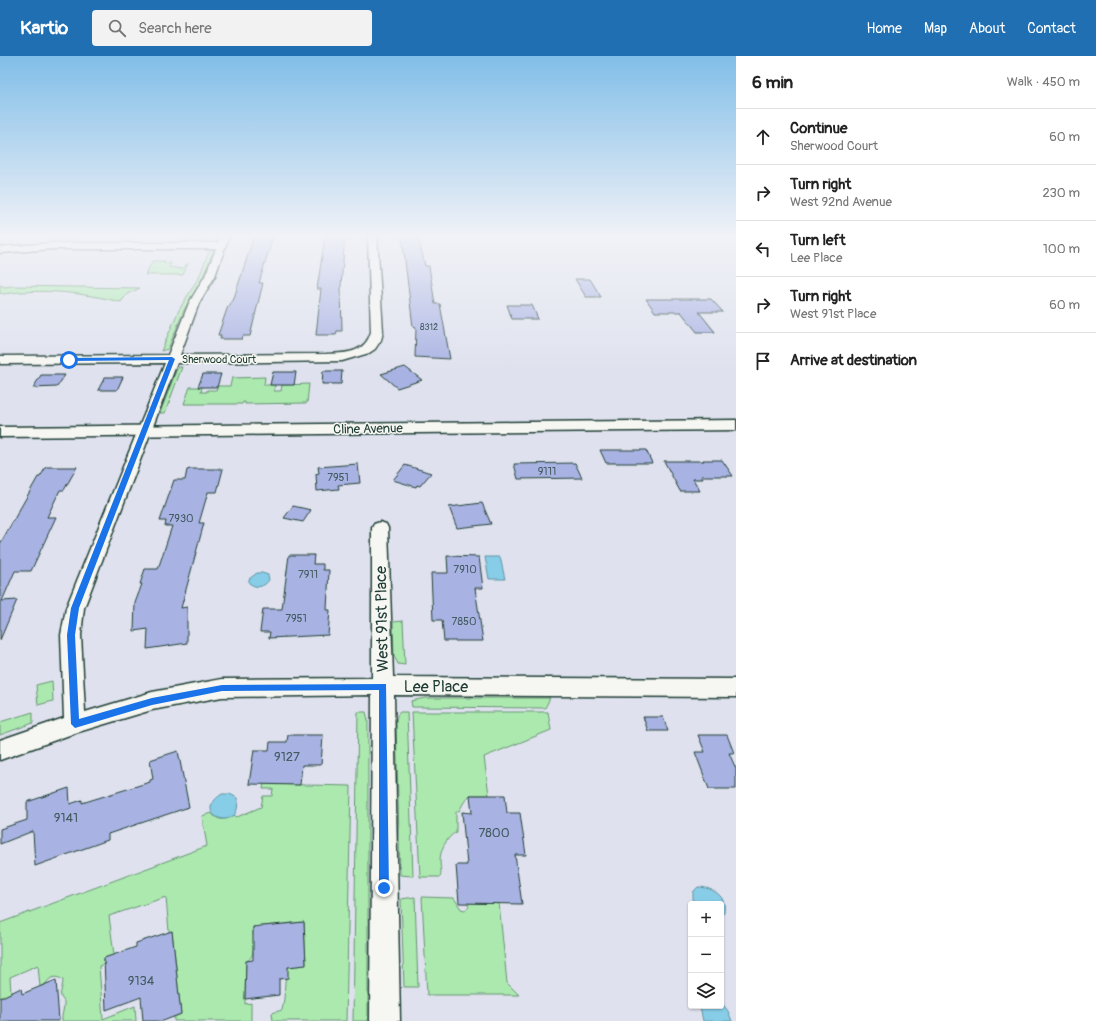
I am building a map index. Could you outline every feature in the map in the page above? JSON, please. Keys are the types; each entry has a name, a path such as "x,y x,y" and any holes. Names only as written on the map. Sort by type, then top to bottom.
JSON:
{"street":[{"path":"75,724 71,635 75,608 194,303 207,281"},
{"name":"Sherwood Court","path":"0,360 326,358 346,356 366,350 372,346 376,340 378,332 375,281"},
{"name":"Cline Avenue","path":"0,432 736,425"},
{"name":"West 91st Place","path":"380,528 384,686 385,1021"},
{"name":"Lee Place","path":"0,750 75,724 152,701 222,688 384,686 736,688"}],"green space":[{"path":"197,281 201,281 184,310 168,349 161,351 179,310"},
{"path":"0,285 5,287 140,288 127,294 121,302 63,292 33,291 4,294 0,293"},
{"path":"179,367 182,367 165,413 160,413 176,371"},
{"path":"265,377 264,385 275,385 274,391 281,391 282,385 309,384 307,403 245,404 245,402 243,402 242,404 184,404 190,387 202,387 201,392 207,392 207,390 216,390 218,386 230,386 232,378"},
{"path":"403,621 405,665 398,664 394,656 393,622"},
{"path":"52,681 53,701 38,705 36,685"},
{"path":"425,698 550,698 545,708 412,707 411,701"},
{"path":"33,712 33,723 0,735 0,722"},
{"path":"358,712 366,712 368,720 368,1021 353,1021"},
{"path":"400,712 407,712 413,876 400,875 396,721"},
{"path":"412,712 548,712 551,730 484,757 489,795 470,795 459,811 456,812 456,832 447,841 442,849 440,857 440,877 420,877"},
{"path":"264,784 351,786 346,1021 273,1021 272,1013 282,1010 288,967 306,964 304,922 253,927 253,952 252,956 246,961 245,999 245,1004 251,1003 251,1021 174,1021 174,1017 181,1014 172,931 169,932 166,897 109,916 114,955 104,958 104,964 99,966 103,1019 135,1006 136,1021 62,1021 64,1001 61,994 63,980 53,978 40,987 38,965 10,977 11,993 0,998 0,923 207,846 202,816 211,813 217,818 225,819 234,815 237,817 261,807 263,796 272,796 273,789 263,789"},
{"path":"415,897 418,987 404,987 401,899"},
{"path":"422,897 454,898 461,909 465,910 468,908 469,903 499,903 507,983 519,995 427,995"}],"water":[{"path":"485,557 500,557 505,579 489,579"},
{"path":"257,573 268,575 269,580 265,584 258,587 249,583 249,579"},
{"path":"222,794 230,794 237,798 237,809 233,816 226,819 219,818 214,815 211,809 213,802"},
{"path":"698,887 710,889 717,893 723,901 693,901 693,892"},
{"path":"724,1006 732,1021 703,1021 701,1009 724,1009"}],"building":[{"path":"239,281 260,281 259,283 263,283 250,336 243,336 242,339 220,339 221,335 218,335 228,306 230,306 231,301 233,301"},
{"path":"318,281 341,281 342,331 337,331 336,335 316,335 321,289 317,289"},
{"path":"407,281 431,281 435,304 440,304 450,359 415,357 416,328 413,327"},
{"path":"576,281 591,281 601,297 586,297"},
{"path":"646,299 711,299 723,312 699,312 715,332 697,332 681,312 655,312"},
{"path":"507,305 532,305 538,319 512,319"},
{"path":"405,367 422,380 397,388 381,374"},
{"path":"323,371 342,371 341,384 322,384"},
{"path":"273,372 296,372 294,385 270,385"},
{"path":"203,374 221,374 217,387 198,387"},
{"path":"41,375 65,375 57,387 33,388"},
{"path":"105,377 123,377 117,390 98,390"},
{"path":"600,450 646,450 652,463 606,463"},
{"path":"703,460 722,460 733,476 701,476 703,479 693,479 700,491 680,491 664,461 704,461"},
{"path":"575,463 582,478 518,479 514,464"},
{"path":"358,464 360,483 338,485 339,489 317,491 316,474 319,473 318,467"},
{"path":"405,465 431,473 420,486 417,485 416,487 393,480"},
{"path":"46,467 77,467 64,490 60,490 47,517 56,517 31,571 15,571 2,601 17,600 0,640 0,544 38,477 40,477"},
{"path":"223,469 217,492 208,492 199,523 204,523 181,608 187,607 187,643 147,649 148,629 134,631 135,603 142,584 140,584 145,569 158,569 172,526 165,526 166,521 160,521 174,480 185,480 187,470"},
{"path":"482,503 491,524 457,528 449,507"},
{"path":"293,506 311,510 303,522 284,518"},
{"path":"289,555 314,555 313,564 323,564 323,570 329,570 327,610 330,610 328,635 269,638 270,632 260,632 263,609 282,609"},
{"path":"447,556 479,557 483,588 475,588 483,641 444,641 442,620 433,620 431,573 448,573"},
{"path":"643,717 663,717 668,731 648,731"},
{"path":"288,735 323,735 321,765 302,765 300,785 249,784 254,750 269,750 270,742 287,742"},
{"path":"698,735 727,735 734,753 729,753 736,769 736,789 709,789 695,752 705,752"},
{"path":"178,751 189,807 108,834 108,840 35,866 33,831 0,844 0,829 27,820 27,802 69,788 70,804 82,800 82,803 150,782 150,780 153,779 150,760"},
{"path":"470,795 505,795 507,813 520,813 526,855 515,855 522,904 459,903 456,865 467,865 462,812 472,813"},
{"path":"304,922 306,965 288,967 288,978 279,979 279,995 245,999 246,961 253,960 253,927"},
{"path":"172,931 181,1014 163,1021 143,1021 141,997 106,1010 104,958 136,947 136,943"},
{"path":"56,980 59,1021 0,1021 0,998 21,988 22,994"}],"route":[{"path":"69,360 172,359 75,608 71,635 75,724 152,701 222,688 384,686 384,888"}]}
